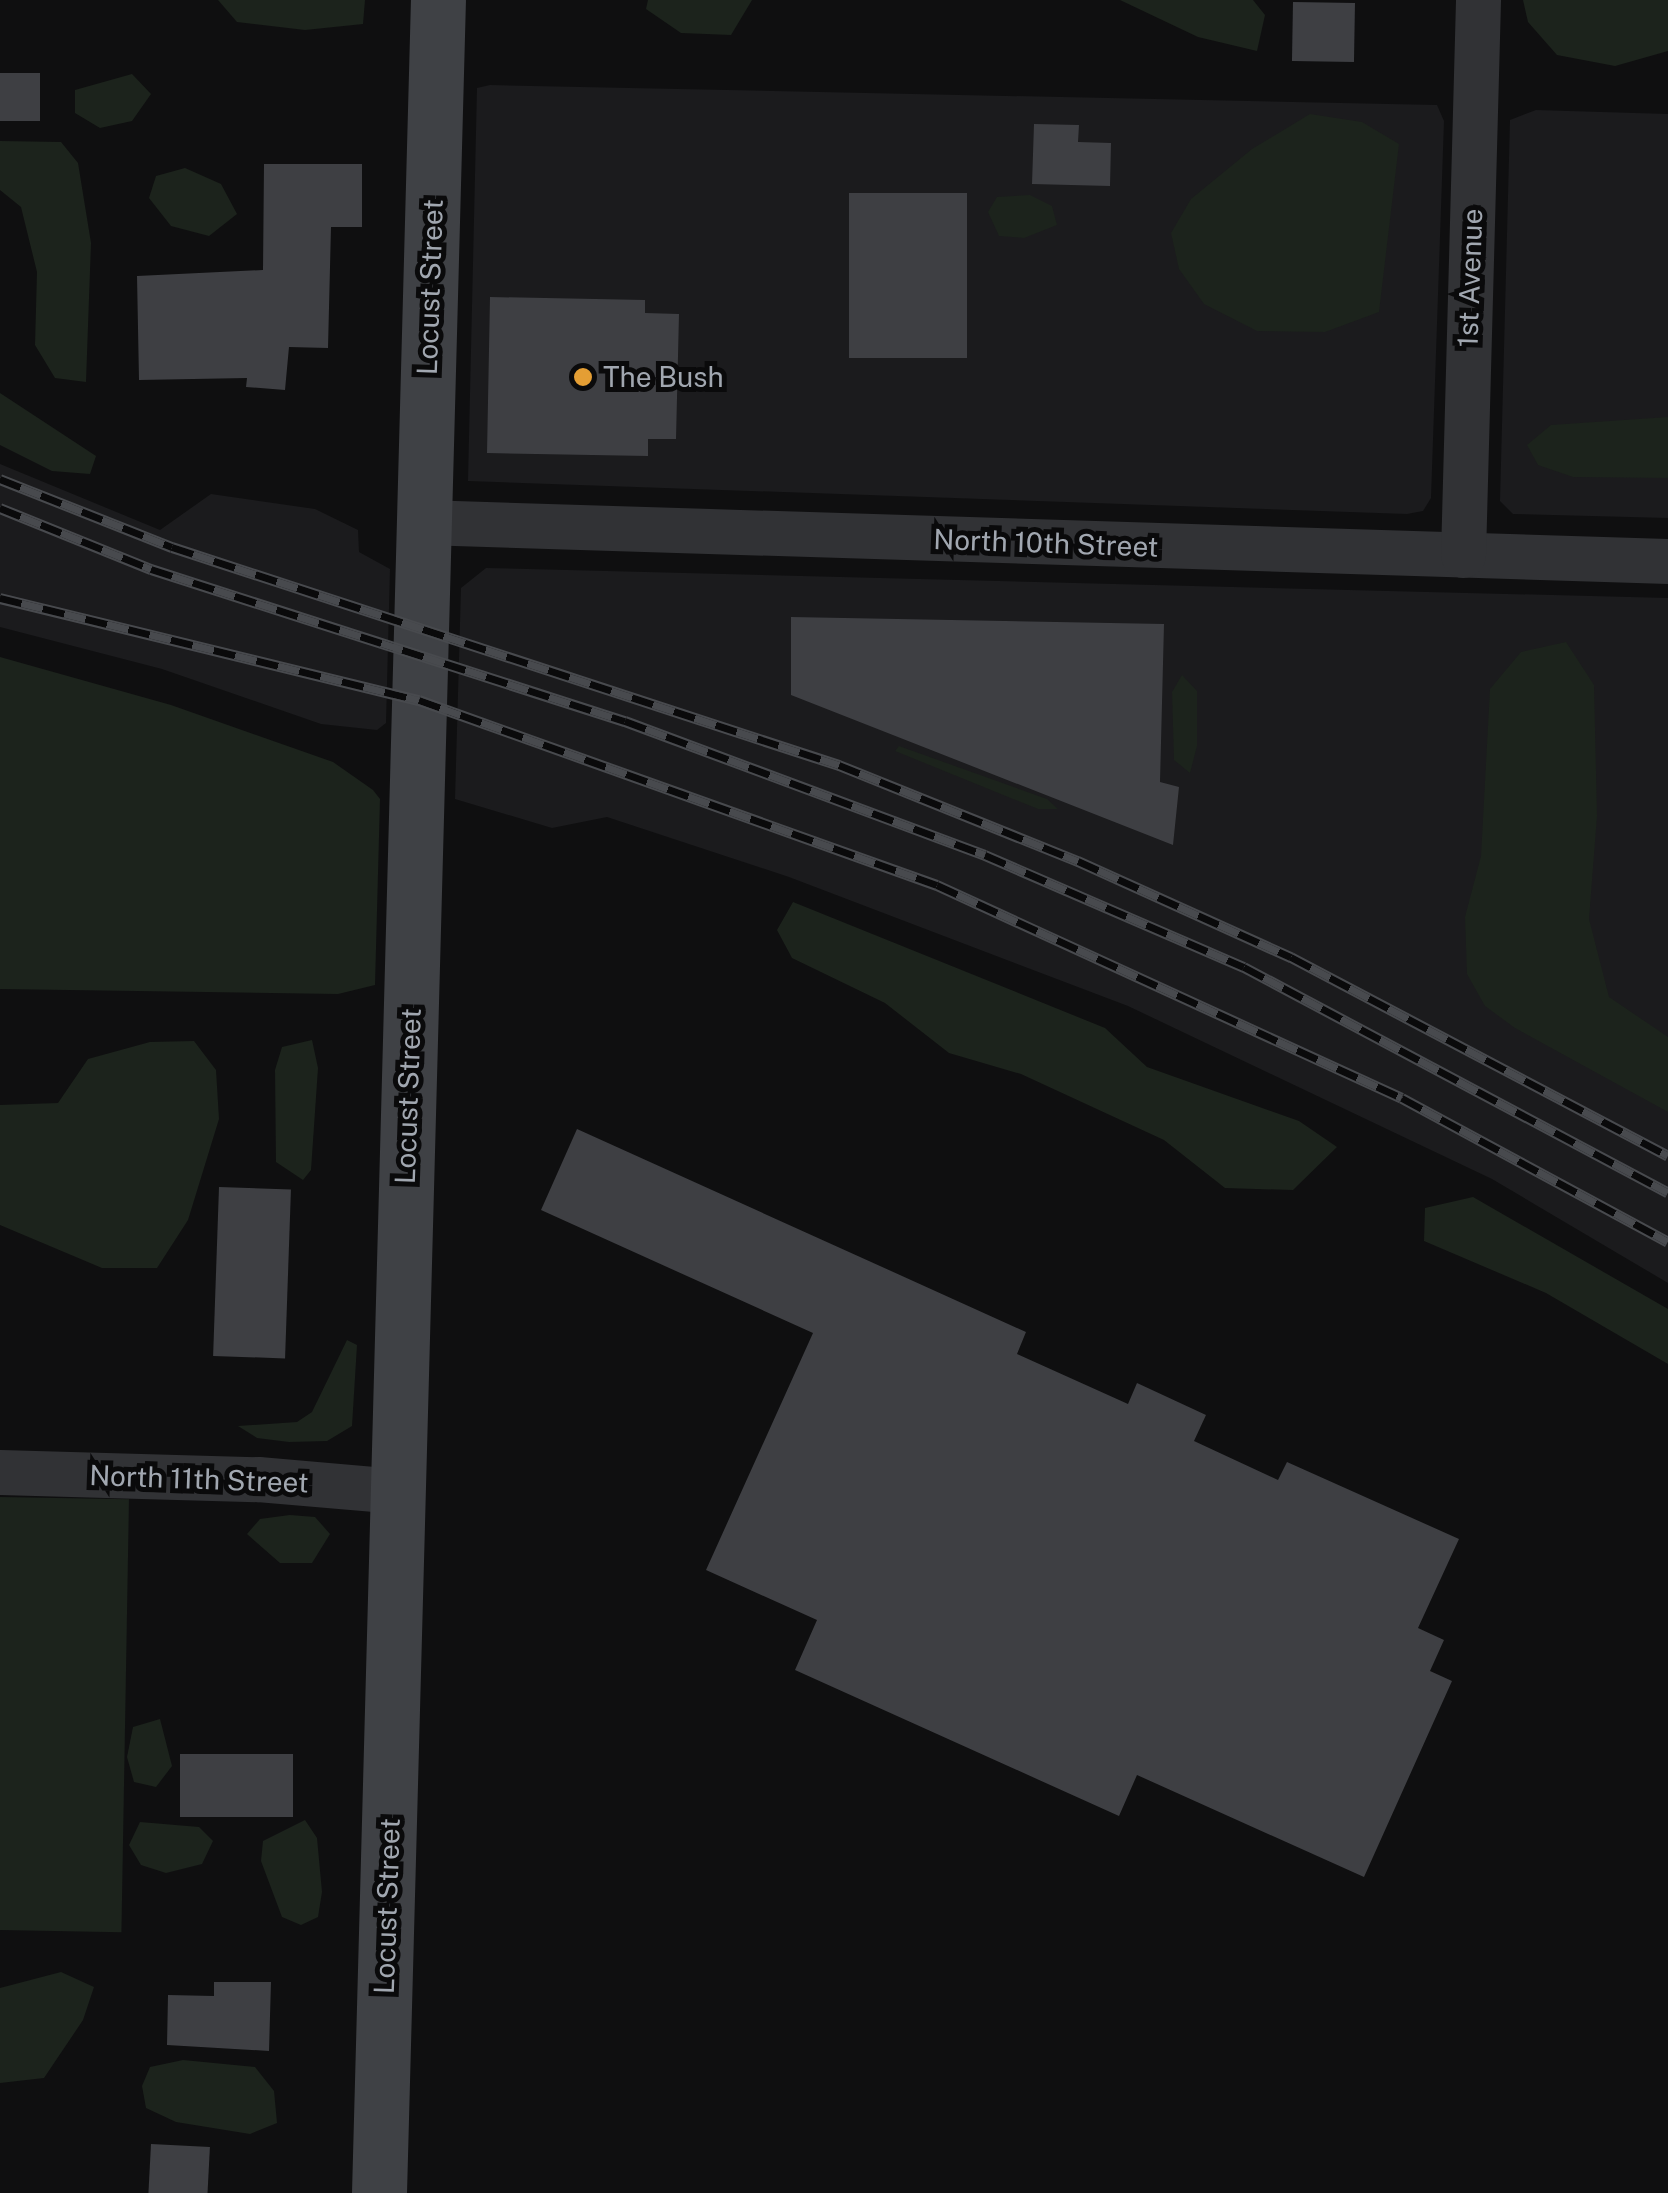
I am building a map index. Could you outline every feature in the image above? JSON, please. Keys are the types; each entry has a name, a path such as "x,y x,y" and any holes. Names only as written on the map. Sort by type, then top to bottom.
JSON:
{"street":[{"name":"Locust Street","path":"379,2193 438,0"},
{"name":"1st Avenue","path":"1463,555 1478,0"},
{"name":"North 10th Street","path":"424,522 1668,561"},
{"name":"North 11th Street","path":"0,1472 258,1479 398,1491"}],"shaded area":[{"path":"218,0 365,0 363,24 305,30 237,22"},
{"path":"648,0 752,0 731,35 681,33 646,9"},
{"path":"1120,0 1253,0 1265,15 1257,51 1198,37"},
{"path":"1523,0 1668,0 1668,51 1615,66 1557,55 1528,22"},
{"path":"132,74 151,94 132,121 100,128 75,113 75,90"},
{"path":"490,85 1437,105 1444,121 1431,498 1423,511 1407,514 468,481 477,88"},
{"path":"1536,110 1668,114 1668,518 1513,514 1500,501 1510,120"},
{"path":"1310,114 1362,122 1399,144 1379,312 1325,332 1257,331 1204,304 1179,269 1171,233 1191,199 1252,149"},
{"path":"0,141 61,142 78,163 91,243 86,382 55,378 35,345 37,272 21,207 0,190"},
{"path":"185,168 221,184 237,214 209,236 171,226 149,198 156,176"},
{"path":"1030,195 1052,206 1057,225 1024,238 999,236 988,212 997,197"},
{"path":"0,393 96,456 90,474 52,471 0,445"},
{"path":"1668,417 1668,478 1573,477 1538,465 1527,445 1551,425"},
{"path":"0,464 160,530 211,494 315,509 358,530 359,552 390,569 386,723 377,730 321,724 162,669 0,627"},
{"path":"486,568 1668,598 1668,1283 1492,1179 1128,1006 789,877 607,817 552,828 455,799 461,588"},
{"path":"1566,642 1594,685 1597,816 1589,919 1609,997 1668,1037 1668,1112 1515,1028 1485,1006 1467,974 1465,917 1481,856 1490,689 1521,652"},
{"path":"0,657 171,705 333,762 373,790 380,799 375,985 338,994 0,989"},
{"path":"1182,675 1197,691 1197,746 1190,773 1174,760 1172,692"},
{"path":"899,746 1047,799 1058,809 1038,809 895,751"},
{"path":"793,902 1105,1028 1147,1067 1299,1121 1337,1147 1293,1190 1225,1188 1164,1140 1021,1074 949,1053 885,1003 792,958 777,930"},
{"path":"312,1040 318,1068 311,1170 303,1180 276,1162 275,1070 282,1047"},
{"path":"194,1041 216,1070 219,1119 188,1220 157,1268 102,1268 0,1225 0,1105 58,1103 88,1059 150,1042"},
{"path":"1473,1197 1668,1309 1668,1364 1546,1293 1424,1241 1425,1208"},
{"path":"347,1340 357,1345 352,1426 327,1441 289,1442 257,1438 238,1426 297,1422 312,1412"},
{"path":"0,1497 129,1499 121,1932 0,1930"},
{"path":"315,1517 330,1534 312,1563 280,1563 247,1534 260,1519"},
{"path":"160,1719 172,1766 156,1787 134,1782 127,1757 133,1727"},
{"path":"305,1820 317,1838 322,1892 318,1917 301,1925 282,1917 261,1861 263,1841"},
{"path":"140,1822 199,1827 213,1841 202,1864 166,1873 141,1865 129,1845"},
{"path":"61,1972 94,1987 83,2020 44,2078 0,2083 0,1988"},
{"path":"183,2060 255,2067 274,2091 277,2123 250,2134 176,2122 146,2108 142,2086 150,2067"}],"building":[{"path":"1293,2 1355,3 1354,62 1292,61"},
{"path":"0,73 40,73 40,121 0,121"},
{"path":"1034,124 1079,125 1078,142 1111,143 1110,186 1032,184"},
{"path":"264,164 362,164 362,227 331,227 328,348 289,347 285,390 246,387 247,378 139,380 137,276 263,270"},
{"path":"849,193 967,193 967,358 849,358"},
{"name":"The Bush","path":"490,297 645,300 645,313 679,314 676,439 648,439 648,456 487,453"},
{"path":"791,617 1164,624 1160,782 1179,787 1173,845 791,695"},
{"path":"577,1129 1026,1332 1017,1354 1128,1404 1137,1383 1206,1415 1194,1441 1278,1480 1287,1462 1459,1539 1418,1628 1444,1640 1430,1671 1452,1681 1364,1877 1137,1775 1119,1816 795,1670 817,1620 706,1570 813,1333 541,1210"},
{"path":"219,1187 291,1190 285,1358 213,1356"},
{"path":"180,1754 293,1754 293,1817 180,1817"},
{"path":"214,1982 271,1982 269,2051 167,2045 168,1995 214,1996"},
{"path":"151,2144 210,2147 208,2193 148,2193"}],"railway":[{"path":"0,479 172,547 839,765 1078,861 1291,957 1668,1156"},
{"path":"0,508 151,569 625,721 985,855 1244,967 1668,1192"},
{"path":"0,598 419,700 937,885 1402,1098 1668,1242"}],"place":[{"name":"The Bush","path":"583,377"}]}
